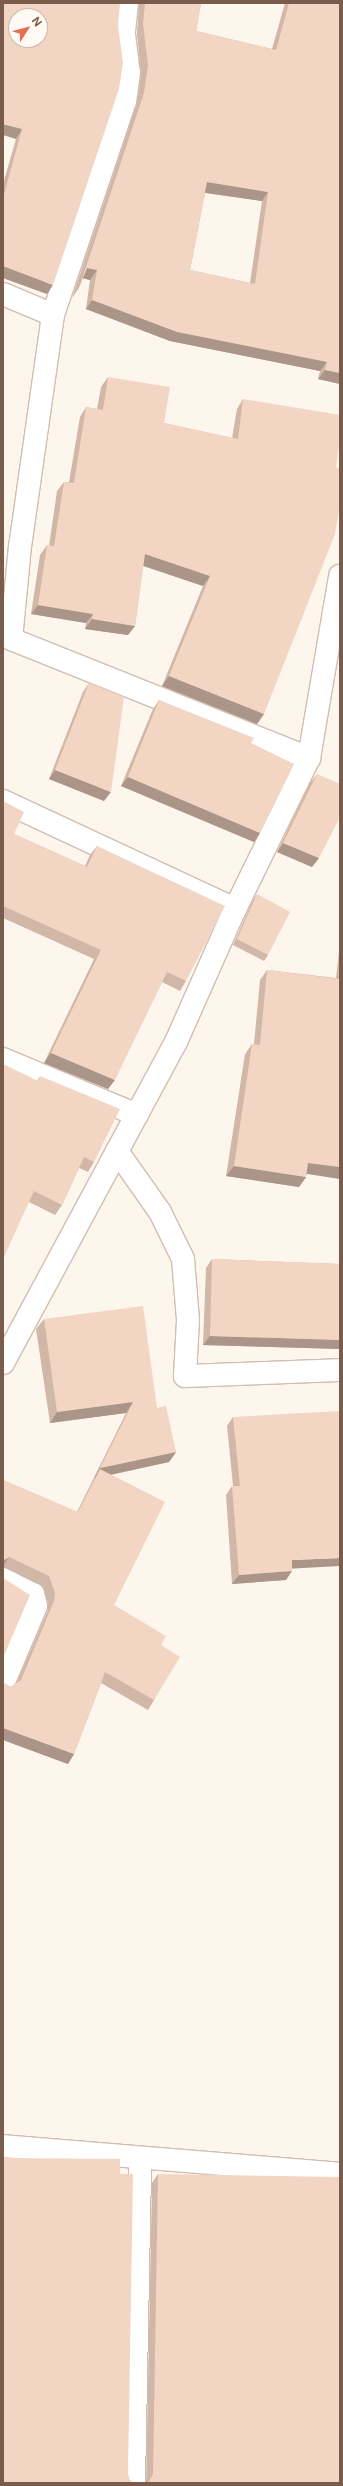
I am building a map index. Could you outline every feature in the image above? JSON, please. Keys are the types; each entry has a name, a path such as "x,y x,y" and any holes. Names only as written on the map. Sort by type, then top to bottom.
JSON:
{"street":[{"path":"127,3 124,34 129,73 125,101 53,315 7,638 309,758"},
{"path":"3,294 53,315"},
{"path":"3,1363 9,1338 117,1151 176,1042 235,909 309,758 340,576"},
{"path":"3,801 235,909"},
{"path":"3,1059 137,1115"},
{"path":"117,1151 160,1212 183,1259 188,1320 185,1376 340,1370"},
{"path":"3,1579 33,1594 36,1606 3,1684"},
{"path":"3,2146 140,2159 340,2174"},
{"path":"134,2483 140,2159"}],"building":[{"path":"3,3 120,3 118,26 123,63 119,89 53,285 3,266 3,198 22,129 3,124"},
{"path":"145,3 201,3 196,31 276,50 289,3 340,3 340,373 325,370 327,362 177,332 92,300 97,270 87,268 79,288 144,93 148,65 143,24","holes":["207,182 268,192 255,284 190,270"]},
{"path":"108,377 170,387 164,423 238,439 243,399 340,415 340,438 336,468 340,468 340,504 335,534 264,714 169,676 210,576 145,554 135,626 92,619 93,614 38,605 47,545 54,546 64,482 74,483 86,407 103,410"},
{"path":"89,683 124,697 111,792 55,770"},
{"path":"159,700 254,738 251,743 294,764 260,833 128,777"},
{"path":"317,774 340,784 340,817 319,858 283,843"},
{"path":"3,801 24,812 14,834 87,867 97,846 225,906 186,981 167,972 115,1080 51,1053 101,950 3,906"},
{"path":"257,894 290,912 268,955 237,939"},
{"path":"267,970 340,979 340,1167 308,1163 306,1177 234,1166 252,1044 260,1045"},
{"path":"3,1064 38,1081 40,1076 120,1109 94,1162 84,1157 62,1205 34,1191 3,1259"},
{"path":"212,1259 340,1264 340,1340 210,1336"},
{"path":"143,1306 157,1408 166,1406 176,1452 100,1468 133,1402 57,1412 44,1319"},
{"path":"340,1411 340,1558 292,1560 292,1571 239,1575 232,1486 240,1486 233,1417"},
{"path":"100,1469 165,1502 114,1605 166,1636 161,1645 180,1657 154,1700 105,1672 74,1754 3,1728 3,1683 11,1687 21,1680 54,1601 55,1593 49,1576 9,1557 3,1561 3,1480 78,1512"},
{"path":"3,1578 30,1595 3,1658"},
{"path":"3,2158 120,2159 120,2174 133,2174 128,2474 130,2480 134,2483 3,2483"},
{"path":"158,2174 340,2177 340,2483 148,2483 153,2474"}]}
